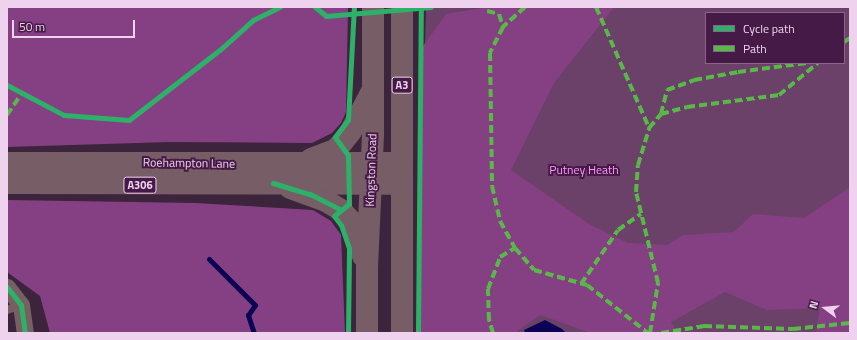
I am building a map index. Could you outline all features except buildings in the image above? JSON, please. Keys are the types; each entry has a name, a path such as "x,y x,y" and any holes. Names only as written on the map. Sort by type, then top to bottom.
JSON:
{"highway":[{"name":"Kingston Road","path":"367,333 366,267 371,184 373,7"},
{"name":"A3","path":"402,7 402,333"},
{"name":"A306","path":"301,165 341,144 351,131 372,91"},
{"name":"A306","path":"371,162 401,174"},
{"name":"Roehampton Lane","path":"7,163 301,165 371,162"},
{"name":"A306","path":"371,184 401,174"},
{"name":"Roehampton Lane","path":"7,183 196,186 273,183 371,184"},
{"name":"A306","path":"273,183 310,194 341,210 351,221 366,267"}],"street":[{"path":"7,287 25,333"}],"green space":[{"name":"Putney Heath","path":"426,7 850,7 850,333 420,333 423,46 425,43"}],"shaded area":[{"path":"7,7 348,7 346,112 341,123 332,133 312,143 169,142 7,147"},
{"path":"488,7 614,7 554,83 511,170 589,224 628,243 667,245 683,235 734,232 753,214 804,218 850,187 850,333 816,333 820,308 767,310 725,292 671,322 677,333 591,333 540,315 517,331 517,333 420,333 423,46 446,14"},
{"path":"7,200 195,203 313,210 331,221 341,235 345,333 50,333 40,296 7,272"},
{"path":"545,320 562,329 566,333 525,333 524,330"}],"waterway":[{"path":"209,259 255,305 248,315 254,333"}],"marked path":[{"path":"525,7 503,27 490,53 492,186 500,221 515,248 534,270 587,285 648,333"},
{"path":"596,7 649,128"},
{"path":"487,11 499,14 503,27"},
{"path":"845,41 850,38"},
{"path":"661,114 667,90 694,80 738,72 798,64"},
{"path":"650,333 658,283 636,192 638,165 649,128 661,114 687,107 779,95 817,64"},
{"path":"7,115 22,93"},
{"path":"581,284 618,230 641,214"},
{"path":"493,333 489,320 488,289 500,257 515,248"},
{"path":"661,333 704,326 793,329 850,323"}],"cycle path":[{"path":"7,85 64,115 129,120 222,48 253,20 280,7"},
{"path":"315,7 326,16 431,7"},
{"path":"348,333 349,248 341,225 334,216 349,204 348,155 335,137 348,120 354,7"},
{"path":"418,333 421,7"},
{"path":"273,183 310,194 341,210"},
{"path":"7,287 21,305 25,333"}]}
